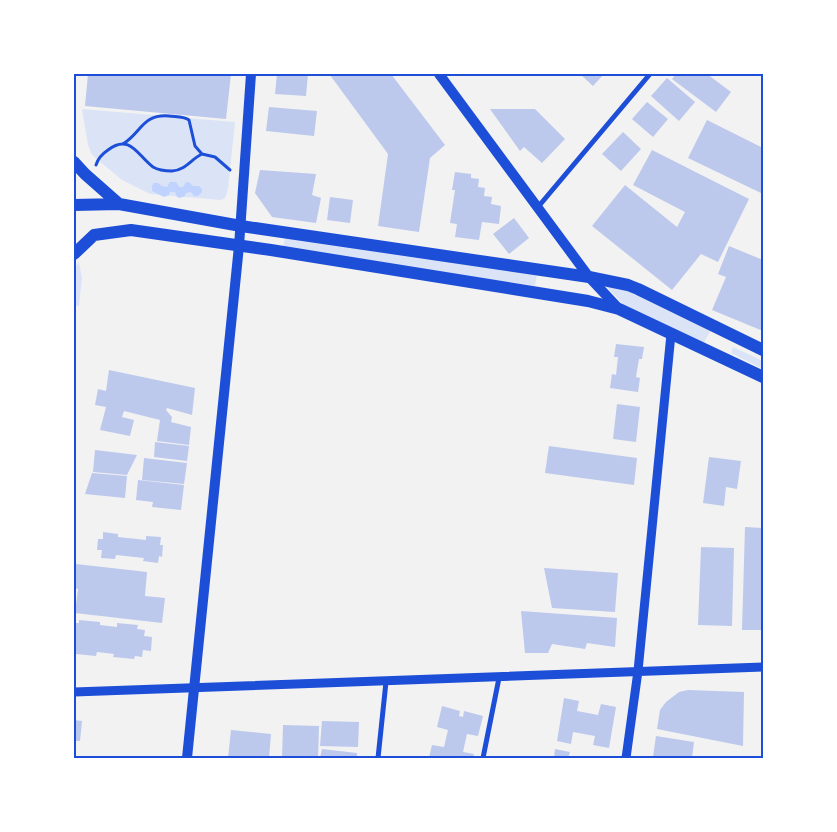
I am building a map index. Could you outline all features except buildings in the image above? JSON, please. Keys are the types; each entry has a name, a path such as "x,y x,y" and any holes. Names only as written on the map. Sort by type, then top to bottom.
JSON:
{"main road":[{"path":"187,758 241,226 251,74"},
{"path":"438,74 589,277 619,309"},
{"path":"74,162 119,204"},
{"path":"74,205 119,204 241,226 589,277 628,285 763,350"},
{"path":"74,254 94,235 131,230 571,298 619,309 763,378"}],"street":[{"path":"538,208 650,74"},
{"path":"626,758 638,671 671,334"},
{"path":"74,692 763,667"},
{"path":"483,758 499,678"},
{"path":"378,758 386,682"}],"path":[{"path":"95,166 97,160 111,147 122,144 144,123 158,115 182,117 189,120 195,146 202,154 215,157 227,168 236,172"},
{"path":"122,144 135,148 152,166 160,170 182,169 202,154"}],"shaded area":[{"path":"82,109 235,122 228,189 225,198 221,200 150,194 122,180 92,155 88,145"},
{"path":"285,237 537,274 535,286 283,249"},
{"path":"79,262 82,278 79,306 74,305 74,269"},
{"path":"606,286 633,292 711,330 703,344 624,305"},
{"path":"733,347 763,361 763,369 731,353"}],"water":[{"path":"170,182 176,182 179,187 183,187 186,182 189,182 193,186 199,186 202,192 198,196 194,196 191,192 186,193 185,196 180,198 177,197 175,192 170,192 169,195 164,197 152,191 154,183 167,187"}]}
